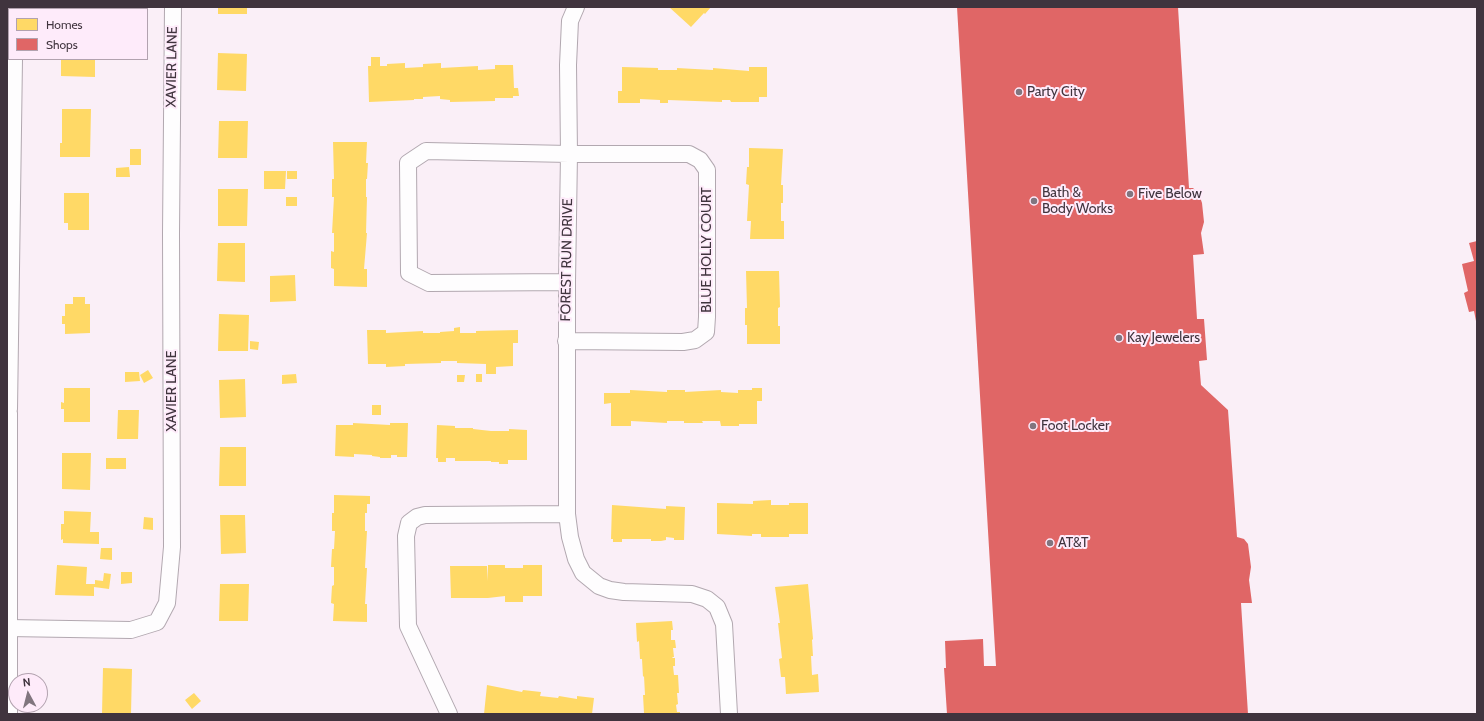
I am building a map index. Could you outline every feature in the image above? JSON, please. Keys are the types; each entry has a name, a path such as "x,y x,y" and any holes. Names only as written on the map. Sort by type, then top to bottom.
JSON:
{"street":[{"name":"XAVIER LANE","path":"8,628 131,630 157,622 167,603 172,547 170,233 173,7"},
{"name":"FOREST RUN DRIVE","path":"576,7 570,21 568,65 569,154 566,341 567,514 570,537 576,559 582,573 599,586 610,590 624,592 692,594 707,599 716,607 724,624 729,714"},
{"path":"7,409 12,60"},
{"path":"567,282 429,282 409,273 408,163 426,151 569,154"},
{"name":"BLUE HOLLY COURT","path":"566,341 683,342 695,340 706,332 707,317 707,170 700,160 689,154 569,154"},
{"path":"7,413 8,714"},
{"path":"448,714 408,626 406,536 409,523 417,517 424,515 567,514"}],"building: Homes":[{"path":"56,7 82,7 82,8"},
{"path":"218,7 247,7 247,14 218,14"},
{"path":"669,7 711,7 691,27"},
{"path":"218,53 247,54 246,91 217,90"},
{"path":"371,57 380,57 380,66 405,63 405,68 423,67 423,64 441,63 441,68 478,66 478,70 495,69 495,65 513,65 514,88 518,88 519,96 513,96 513,98 495,98 495,101 450,102 450,100 440,99 440,96 423,97 423,99 414,100 369,102 368,66 371,66"},
{"path":"61,60 95,60 95,77 61,76"},
{"path":"622,67 658,68 658,70 677,70 677,68 713,70 713,68 749,71 749,67 767,67 767,97 759,97 759,102 731,102 730,100 722,100 722,102 668,100 668,103 660,103 660,100 640,99 640,103 618,103 618,91 622,91"},
{"path":"62,109 91,109 90,157 60,157 60,143 62,143"},
{"path":"219,121 248,121 247,158 218,158"},
{"path":"333,142 367,142 367,233 364,269 367,269 367,287 334,286 334,269 331,268 331,251 334,252 334,233 332,233 334,197 332,197 332,179 334,179"},
{"path":"749,148 783,149 781,185 783,185 783,203 781,203 781,221 784,221 784,239 750,239 751,221 747,221 749,185 746,184 747,167 749,167"},
{"path":"130,149 141,149 141,165 130,165"},
{"path":"129,167 130,177 116,177 116,168"},
{"path":"264,171 286,171 285,189 264,189"},
{"path":"287,171 297,171 297,179 287,179"},
{"path":"218,189 248,189 247,226 218,226"},
{"path":"64,193 89,193 89,230 68,230 68,223 64,223"},
{"path":"286,197 297,197 297,206 286,206"},
{"path":"218,243 245,243 245,282 217,281"},
{"path":"746,271 779,271 780,307 778,308 778,326 780,326 780,344 747,344 747,325 745,325 745,308 747,308"},
{"path":"295,275 296,301 270,302 270,276"},
{"path":"73,297 85,297 85,304 90,304 90,333 65,334 65,324 62,324 62,316 65,316 65,304 73,304"},
{"path":"219,314 249,315 248,351 218,351"},
{"path":"460,327 460,333 518,330 518,343 513,343 513,366 496,367 496,374 486,374 486,364 457,363 457,361 405,364 405,366 386,367 386,364 368,364 367,330 386,330 386,333 423,331 423,333 440,333 454,331 454,328"},
{"path":"250,341 259,342 258,350 250,349"},
{"path":"148,370 153,378 144,383 140,375"},
{"path":"125,372 139,372 140,381 125,382"},
{"path":"296,374 297,383 282,384 282,375"},
{"path":"476,374 482,374 482,382 476,382"},
{"path":"457,375 465,375 464,382 457,382"},
{"path":"245,379 246,417 220,418 219,380"},
{"path":"64,388 90,388 90,422 64,422 64,409 61,409 61,402 64,403"},
{"path":"752,388 762,388 762,401 757,401 757,424 739,424 739,426 721,426 720,421 684,423 684,421 667,421 667,423 631,421 631,426 611,426 611,403 604,404 604,393 630,393 630,390 667,392 667,390 685,390 685,392 721,390 721,392 738,393 738,390 752,390"},
{"path":"372,405 381,405 381,415 372,415"},
{"path":"118,410 139,410 138,439 117,439"},
{"path":"353,423 390,425 390,423 408,423 407,457 397,457 397,455 391,455 391,458 380,458 372,455 354,454 354,457 335,456 336,425 353,425"},
{"path":"437,425 491,431 509,431 509,429 527,430 527,460 508,460 508,464 499,464 499,462 491,461 455,461 455,458 446,458 446,462 438,462 438,458 436,458"},
{"path":"220,447 246,447 246,486 219,486"},
{"path":"62,453 91,453 90,490 62,489"},
{"path":"106,458 126,458 126,469 106,469"},
{"path":"334,495 370,496 370,504 367,504 367,513 365,513 365,531 367,531 365,568 367,568 365,604 367,604 367,622 333,621 334,604 331,603 332,586 334,585 334,567 331,567 335,531 332,531"},
{"path":"771,500 771,505 808,503 808,534 789,534 789,537 761,537 761,534 752,534 752,536 717,534 717,503 753,504 753,501"},
{"path":"612,505 666,509 666,506 685,507 684,540 674,540 674,538 666,537 666,540 661,541 651,541 651,539 622,539 622,542 613,542 613,539 611,539"},
{"path":"64,511 91,512 90,532 99,532 99,544 63,543 63,539 61,540 61,524 64,524"},
{"path":"220,515 245,515 246,553 221,554"},
{"path":"144,517 153,518 153,530 143,529"},
{"path":"101,548 112,548 112,560 100,559"},
{"path":"57,565 87,567 86,584 95,584 95,580 103,581 104,573 111,574 109,589 94,587 94,596 55,595"},
{"path":"488,565 505,565 505,568 523,568 523,565 542,565 542,596 523,596 523,602 505,602 505,596 488,598 451,598 450,566 487,566 488,581"},
{"path":"121,572 132,572 132,583 121,584"},
{"path":"220,584 249,584 248,621 219,621"},
{"path":"808,584 813,639 813,656 811,656 812,675 818,674 819,692 786,694 785,677 781,677 779,659 782,658 778,623 780,623 775,587"},
{"path":"672,621 673,630 671,630 671,640 675,640 676,648 673,648 674,657 672,657 675,658 675,666 673,666 674,675 678,675 679,693 677,693 678,704 676,705 677,712 680,712 680,714 647,714 644,713 644,676 643,677 642,659 640,659 639,641 637,642 636,623"},
{"path":"103,668 132,669 131,714 102,714"},
{"path":"487,685 522,692 523,690 541,692 540,696 558,698 559,696 577,699 577,696 594,698 592,714 484,714"},
{"path":"194,693 201,701 192,709 185,700"}],"building: Shops":[{"path":"957,7 1178,7 1189,188 1193,188 1199,194 1202,203 1204,222 1201,233 1204,254 1193,255 1197,319 1204,319 1207,360 1199,361 1201,385 1228,410 1237,537 1244,539 1248,544 1251,567 1249,580 1252,603 1241,603 1248,714 947,714 944,668 946,668 945,641 983,639 984,666 996,666"},
{"path":"1477,241 1476,321 1474,311 1469,312 1464,293 1468,291 1462,264 1474,261 1469,243"}],"place":[{"name":"Party City","path":"1019,92"},
{"name":"Five Below","path":"1130,194"},
{"name":"Bath & Body Works","path":"1034,201"},
{"name":"Kay Jewelers","path":"1119,338"},
{"name":"Foot Locker","path":"1033,426"},
{"name":"AT&T","path":"1050,543"}]}
